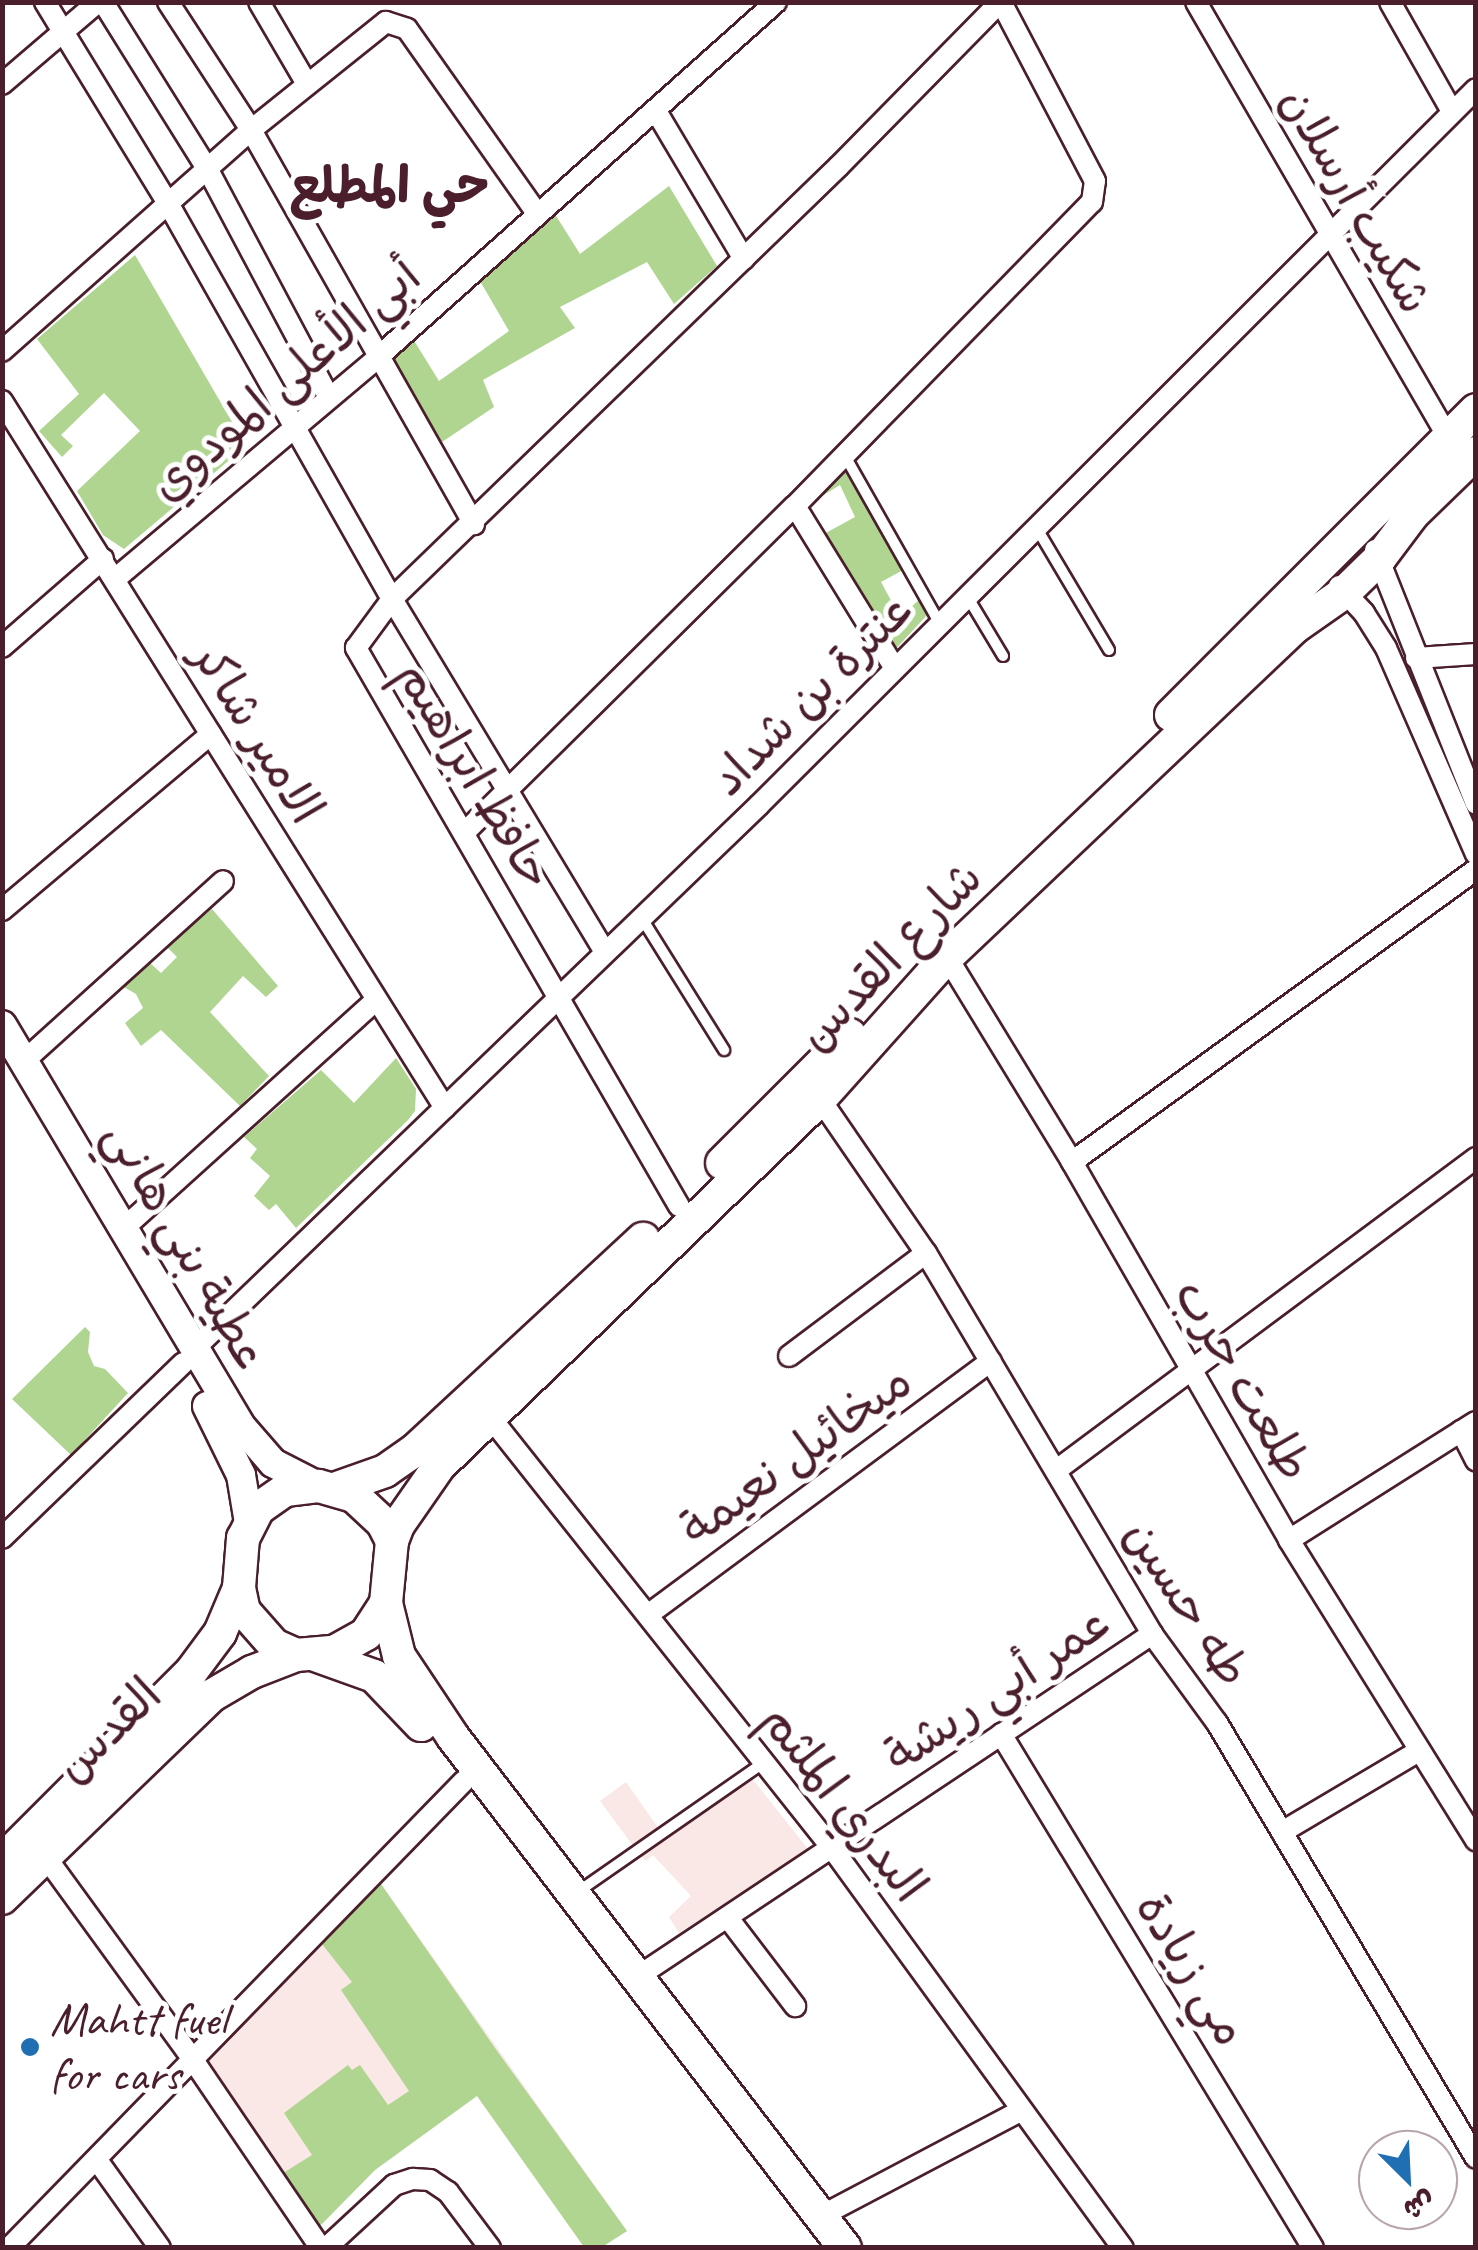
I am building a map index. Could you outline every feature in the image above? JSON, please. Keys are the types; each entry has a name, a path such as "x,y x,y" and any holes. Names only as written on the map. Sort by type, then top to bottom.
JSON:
{"main road":[{"path":"249,1523 270,1498 285,1490 326,1488 369,1479 415,1450 679,1206 1359,526 1462,445 1476,410"},
{"name":"شارع القدس","path":"392,1542 428,1480 820,1099 947,957 1295,627 1345,592 1380,558 1462,445"},
{"name":"عطية بني هاني","path":"2,1024 14,1058 125,1226 189,1355 254,1446 273,1463 326,1488"},
{"path":"14,1058 189,1355 233,1452 249,1523 239,1588 244,1611 257,1630 274,1646 356,1666 391,1689 822,2232 845,2248"},
{"path":"326,1488 370,1508 392,1542 386,1603 392,1638 408,1673 822,2232"},
{"name":"القدس","path":"2,1861 191,1672 220,1633 239,1588"},
{"path":"306,1655 351,1645 366,1634 386,1603"},
{"name":"القدس","path":"2,1898 212,1696 252,1672 306,1655"}],"street":[{"path":"46,2 169,206 392,599 604,952"},
{"path":"2,84 101,2 208,170 329,398"},
{"path":"168,2 251,130 474,524"},
{"path":"259,2 306,84"},
{"name":"أبي الأعلى المودوي","path":"115,579 377,358 536,212 656,111 776,2"},
{"path":"464,833 796,506 1096,194 1095,181 1000,2"},
{"name":"حافظ ابراهيم","path":"679,1206 356,648 392,599 474,524 744,259 1000,2"},
{"name":"شكيب أرسلان","path":"1196,2 1328,238 1462,445"},
{"path":"1390,2 1451,110"},
{"path":"2,351 251,130 380,25 403,26 536,212"},
{"name":"عنترة بن شداد","path":"2,1538 560,997 1476,89"},
{"path":"656,111 744,259"},
{"name":"الامير شاكر","path":"2,400 445,1108"},
{"path":"796,506 894,666"},
{"path":"1359,526 1380,558 1476,804"},
{"path":"2,647 103,559"},
{"path":"1320,567 1345,592 1386,648 1476,854"},
{"path":"1416,658 1476,654"},
{"path":"2,910 210,734"},
{"path":"1072,1162 1476,870"},
{"path":"14,1058 223,881"},
{"name":"طلعت حرب","path":"947,957 1072,1162 1289,1540 1476,1840"},
{"path":"125,1226 376,1000"},
{"name":"طه حسين","path":"820,1099 926,1254 1058,1469 1152,1634 1217,1723 1476,2158"},
{"path":"1058,1469 1476,1158"},
{"path":"789,1356 926,1254"},
{"name":"ميخائيل نعيمة","path":"649,1614 991,1361"},
{"name":"البدري الملثم","path":"490,1417 832,1848 1123,2248"},
{"path":"1289,1540 1468,1427 1476,1460"},
{"name":"عمر أبي ريشة","path":"636,1977 1152,1634"},
{"name":"مي زيادة","path":"1001,1734 1313,2248"},
{"path":"1282,1832 1418,1751"},
{"path":"9,2248 464,1781"},
{"path":"45,1856 324,2248 394,2184 413,2179 430,2180 448,2192 490,2248"},
{"path":"728,1918 795,2006"},
{"path":"822,2232 1020,2111"},
{"path":"97,2160 160,2248"}],"lane":[{"path":"845,456 939,622"},
{"path":"1036,526 1109,650"},
{"path":"966,595 1003,656"},
{"path":"641,916 724,1050"},
{"path":"574,1895 762,1763"}],"shaded area":[{"path":"750,1776 808,1849 679,1933 669,1917 691,1896 653,1855 646,1861 639,1854 600,1801 626,1782 666,1839"},
{"path":"381,1884 627,2231 602,2247 584,2247 476,2095 375,2170 316,2230 207,2060"}],"green space":[{"path":"669,186 717,266 674,304 647,262 560,307 575,328 483,380 494,407 442,442 392,358 413,339 439,381 509,331 480,281 553,211 580,254"},
{"path":"135,255 246,446 124,549 103,535 77,491 140,431 104,393 61,435 73,446 62,457 39,431 79,394 37,339"},
{"path":"844,466 905,569 881,582 900,617 920,599 928,614 891,654 822,535 855,517 840,485 809,504"},
{"path":"212,909 278,986 266,997 243,976 210,1012 269,1076 240,1106 161,1030 141,1046 125,1023 143,1008 136,994 122,986 149,962 161,973 177,957 166,946"},
{"path":"396,1058 416,1089 415,1111 408,1120 296,1228 276,1204 269,1210 254,1196 270,1176 250,1158 257,1149 244,1137 321,1070 354,1103"},
{"path":"85,1327 90,1332 88,1352 94,1366 105,1369 128,1393 71,1455 12,1399"},
{"path":"381,1884 627,2231 602,2247 584,2247 477,2096 375,2170 316,2230 280,2175 312,2155 284,2113 348,2065 352,2070 360,2065 388,2105 409,2091 341,1990 352,1982 322,1944"}],"place":[{"name":"Mahtt fuel for cars","path":"30,2047"}],"district":[{"name":"حي المطلع","path":"389,186"}]}
